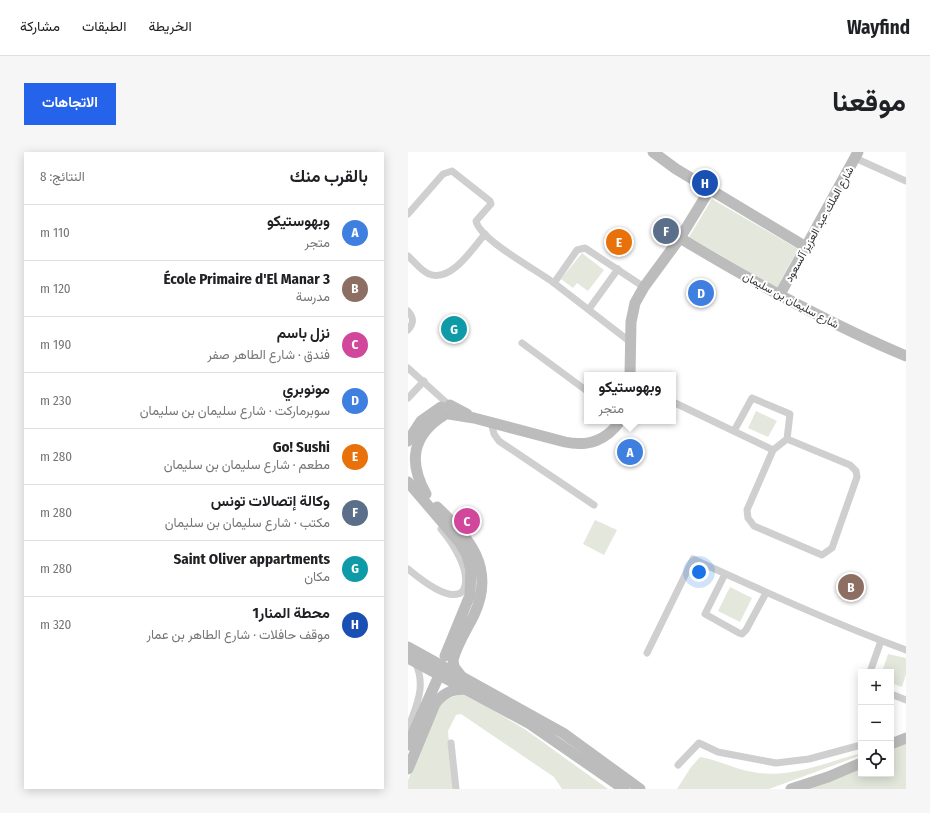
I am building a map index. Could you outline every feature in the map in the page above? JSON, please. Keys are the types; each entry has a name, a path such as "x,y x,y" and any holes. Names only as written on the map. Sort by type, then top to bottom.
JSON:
{"street":[{"path":"652,152 676,169 806,247"},
{"path":"857,155 906,181"},
{"name":"شارع الملك عبد العزيز آلسعود","path":"779,296 857,155"},
{"path":"408,214 443,174 452,171 490,201 491,204 476,221 478,227 485,234 506,251 554,283 630,341"},
{"path":"630,372 630,322 635,303 644,287 680,238 710,189"},
{"path":"408,256 427,274 436,276 444,275 452,271 485,234"},
{"name":"شارع سليمان بن سليمان","path":"680,238 779,296 874,343 906,356"},
{"path":"554,283 577,250 581,248 589,250 644,287"},
{"path":"589,309 618,269"},
{"path":"408,311 413,320 413,324 408,330"},
{"path":"522,343 584,389"},
{"path":"408,368 424,381 447,409 474,418 565,442 579,444 600,440 611,432 618,424"},
{"path":"408,398 424,381"},
{"path":"734,431 750,399 756,398 790,414 787,439 774,450 747,510 751,524 819,555 827,553 832,548 857,477 856,471 850,465 787,439"},
{"path":"676,403 774,450"},
{"path":"408,441 421,421 447,409"},
{"path":"445,656 470,595 472,579 464,543 415,479 412,467 412,454 422,433 447,409"},
{"path":"491,422 494,434 500,441 594,505"},
{"path":"409,484 460,543 469,562"},
{"path":"408,569 443,592 458,595 464,589 463,568 456,550 417,501 409,484"},
{"path":"435,505 468,539 479,566 481,584 478,604 453,660 456,671 465,684"},
{"path":"647,653 693,559 766,593 906,650"},
{"path":"725,574 705,614 739,633 742,634 746,630 766,593"},
{"path":"871,669 881,641"},
{"path":"408,647 530,724 624,789"},
{"path":"411,660 465,684 563,733 640,789"},
{"path":"408,729 422,687 420,674 411,660"},
{"path":"408,746 437,680"},
{"path":"408,769 438,700 448,692 465,684"},
{"path":"894,695 906,700"},
{"path":"894,743 906,738"},
{"path":"451,743 456,789"},
{"path":"678,765 699,743 718,752 776,764 809,759 858,746"},
{"path":"791,789 828,778 858,764"}],"shaded area":[{"path":"712,199 798,249 777,288 689,237"},
{"path":"582,253 604,270 588,291 577,283 573,288 561,279"},
{"path":"756,411 777,421 768,437 748,428"},
{"path":"595,520 617,530 604,555 583,544"},
{"path":"730,587 752,598 740,622 718,611"},
{"path":"888,654 906,658 906,674 902,687 894,684 894,669 883,669"},
{"path":"464,693 526,730 608,789 562,789 554,777 461,714 456,715 448,731 453,789 408,789 408,780 441,701"},
{"path":"906,743 906,789 806,789 858,768 858,777 894,777 894,748"},
{"path":"858,754 858,756 769,789 677,789 691,767 700,757 714,760 746,771 767,774 794,772"}],"place":[{"name":"محطة المنار1","path":"705,183"},
{"name":"وكالة إتصالات تونس","path":"666,231"},
{"name":"Go! Sushi","path":"619,242"},
{"name":"مونوبري","path":"701,293"},
{"name":"Saint Oliver appartments","path":"454,329"},
{"name":"وبهوستيكو","path":"630,452"},
{"name":"نزل باسم","path":"467,521"},
{"name":"École Primaire d'El Manar 3","path":"851,587"}]}
